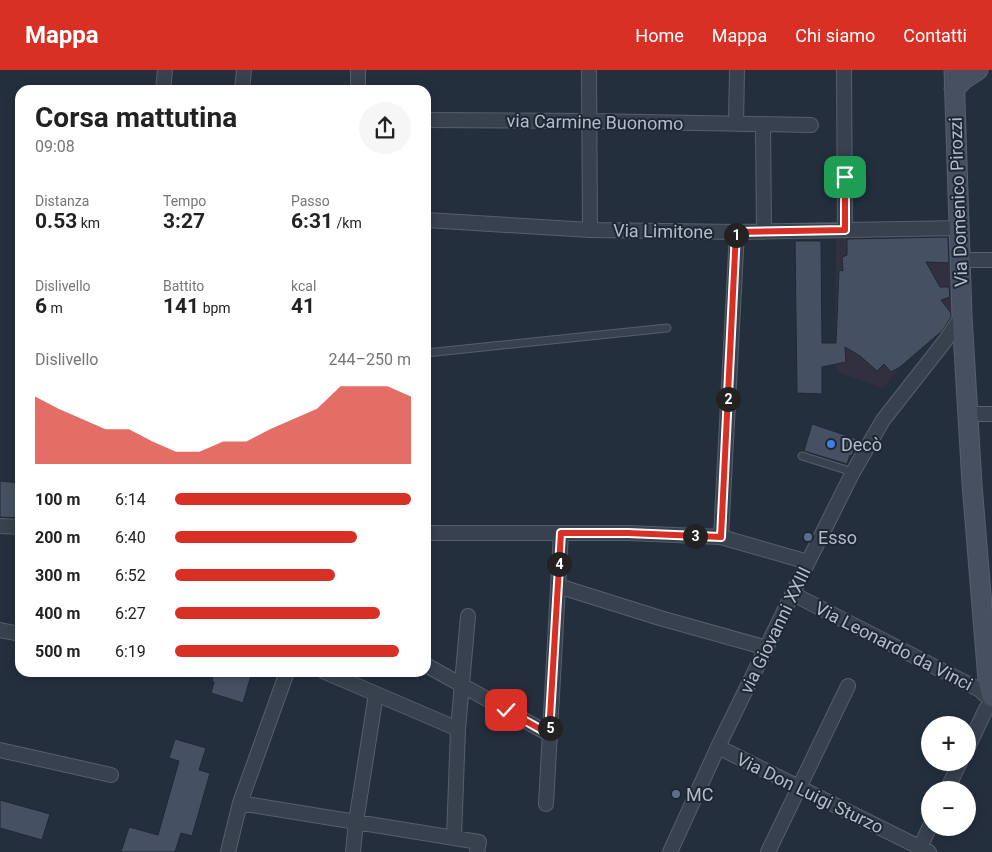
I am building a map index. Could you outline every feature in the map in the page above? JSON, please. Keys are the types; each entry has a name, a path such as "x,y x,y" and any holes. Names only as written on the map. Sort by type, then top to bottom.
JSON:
{"street":[{"path":"164,85 165,70"},
{"path":"242,85 244,70"},
{"path":"358,70 358,85"},
{"path":"589,70 590,230"},
{"path":"736,124 737,70"},
{"path":"844,70 845,230"},
{"path":"954,79 964,79 978,70"},
{"name":"Via Domenico Pirozzi","path":"954,79 962,316 968,414 988,680 992,697"},
{"name":"via Carmine Buonomo","path":"431,120 589,121 811,126"},
{"path":"763,124 764,232"},
{"name":"Via Limitone","path":"431,220 590,230 764,232 959,228"},
{"path":"721,537 736,232"},
{"path":"960,260 992,260"},
{"name":"via Giovanni XXIII","path":"670,852 718,747 853,472 883,420 945,341 962,316"},
{"path":"968,414 992,414"},
{"path":"0,526 15,526"},
{"path":"431,533 628,533 721,537 808,562"},
{"path":"546,804 561,533"},
{"path":"558,586 660,618 766,648"},
{"name":"Via Leonardo da Vinci","path":"793,594 980,690 992,703"},
{"path":"454,838 458,729 468,616"},
{"path":"0,630 15,633"},
{"path":"431,668 549,734"},
{"path":"228,852 240,803 286,677"},
{"path":"336,677 458,729"},
{"path":"768,852 848,686"},
{"path":"353,852 376,694"},
{"path":"976,730 986,709 992,703"},
{"name":"Via Don Luigi Sturzo","path":"718,747 922,850"},
{"path":"0,750 111,775"},
{"path":"240,803 479,842 476,852"},
{"path":"922,850 927,836"}],"lane":[{"path":"431,352 667,328"},
{"path":"802,456 853,472"}],"shaded area":[{"path":"952,234 955,319 900,367 883,388 840,373 835,364 836,236"}],"building":[{"path":"948,237 949,263 926,262 940,287 949,287 950,297 941,300 951,313 951,317 942,331 900,367 891,372 884,364 877,371 860,356 845,347 846,362 822,367 822,394 797,393 795,241 821,241 822,343 836,343 839,270 843,271 842,257 847,255 847,239"},
{"name":"Decò","path":"812,424 857,439 852,456 850,455 847,464 804,451"},
{"path":"0,481 15,482 15,518 0,517"},
{"path":"213,677 251,677 243,703 211,693 214,682 212,681"},
{"path":"175,739 206,748 199,770 210,773 192,836 181,833 175,852 121,852 129,827 158,835 179,761 169,758"},
{"path":"0,800 50,814 42,840 0,828"}],"place":[{"name":"Decò","path":"831,444"},
{"name":"Esso","path":"808,537"},
{"name":"MC","path":"676,794"}],"route":[{"path":"506,710 549,734 561,533 628,533 721,537 736,232 845,230 845,177"}]}
